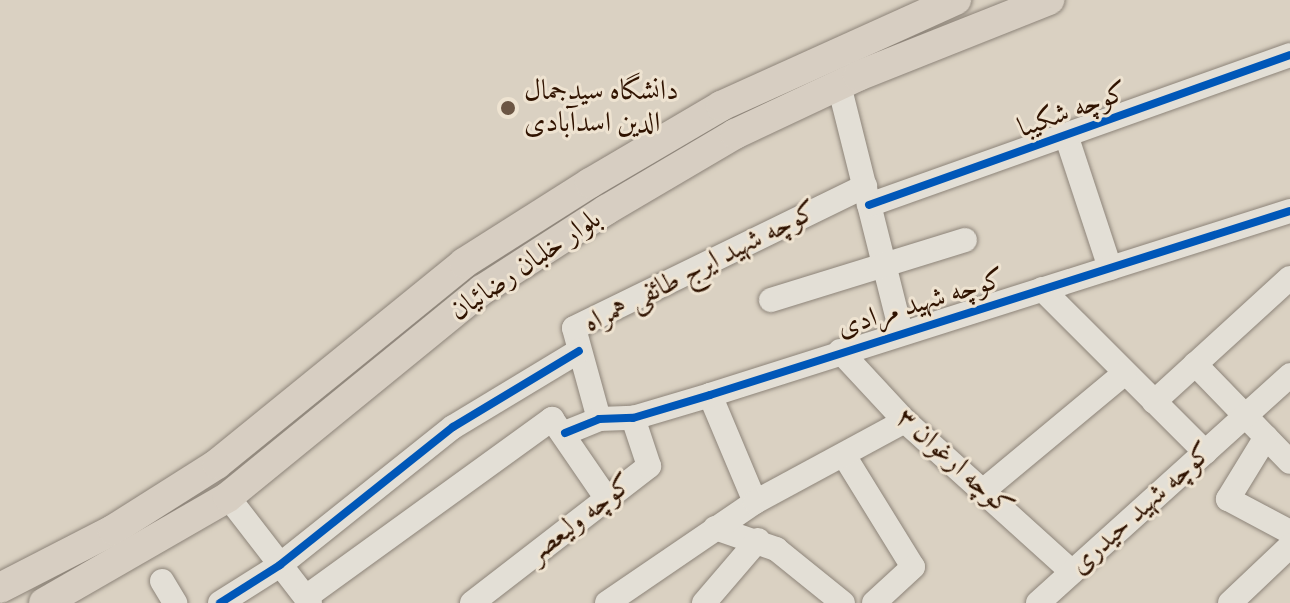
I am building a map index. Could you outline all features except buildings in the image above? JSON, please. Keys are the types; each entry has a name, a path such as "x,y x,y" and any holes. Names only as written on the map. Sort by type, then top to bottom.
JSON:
{"main road":[{"name":"بلوار خلبان رضائیان","path":"0,588 113,530 208,470 464,263 581,189 721,106 956,0"},
{"name":"بلوار خلبان رضائیان","path":"47,602 228,497 482,290 735,134 839,85 1049,0"},
{"path":"208,470 228,497"}],"street":[{"name":"کوچه شکیبا","path":"867,196 1067,138 1290,55"},
{"path":"839,85 901,332"},
{"path":"1067,138 1110,268"},
{"name":"کوچه شهید ایرج طائفی همراه","path":"599,419 574,328 867,196"},
{"name":"کوچه شهید مرادی","path":"308,600 558,426 599,419 633,418 1290,211"},
{"path":"771,300 965,240"},
{"path":"1154,402 1290,278"},
{"path":"1042,289 1205,452"},
{"path":"220,603 280,565 453,427 579,351"},
{"name":"کوچه ارغوان ۳","path":"840,351 905,421 1072,572"},
{"path":"1195,364 1290,462"},
{"path":"984,490 1125,373"},
{"name":"کوچه شهید حیدری","path":"1038,603 1290,375"},
{"path":"710,395 755,502"},
{"name":"کوچه ولیعصر","path":"472,603 649,466 633,418"},
{"path":"607,603 755,502 845,457 905,421"},
{"path":"558,426 607,499"},
{"path":"1266,437 1228,499 1290,532"},
{"path":"845,457 913,567 874,603"},
{"path":"228,497 308,600"},
{"path":"715,528 758,540 830,599"},
{"path":"704,603 758,540"},
{"path":"1230,603 1290,546"},
{"path":"162,581 175,603"}],"cycle path":[{"path":"869,205 1290,55"},
{"path":"565,433 599,419 633,418 710,395 1290,211"},
{"path":"220,603 280,565 453,427 579,351"}],"place":[{"name":"دانشگاه سیدجمال الدین اسدآبادی","path":"508,108"}]}
